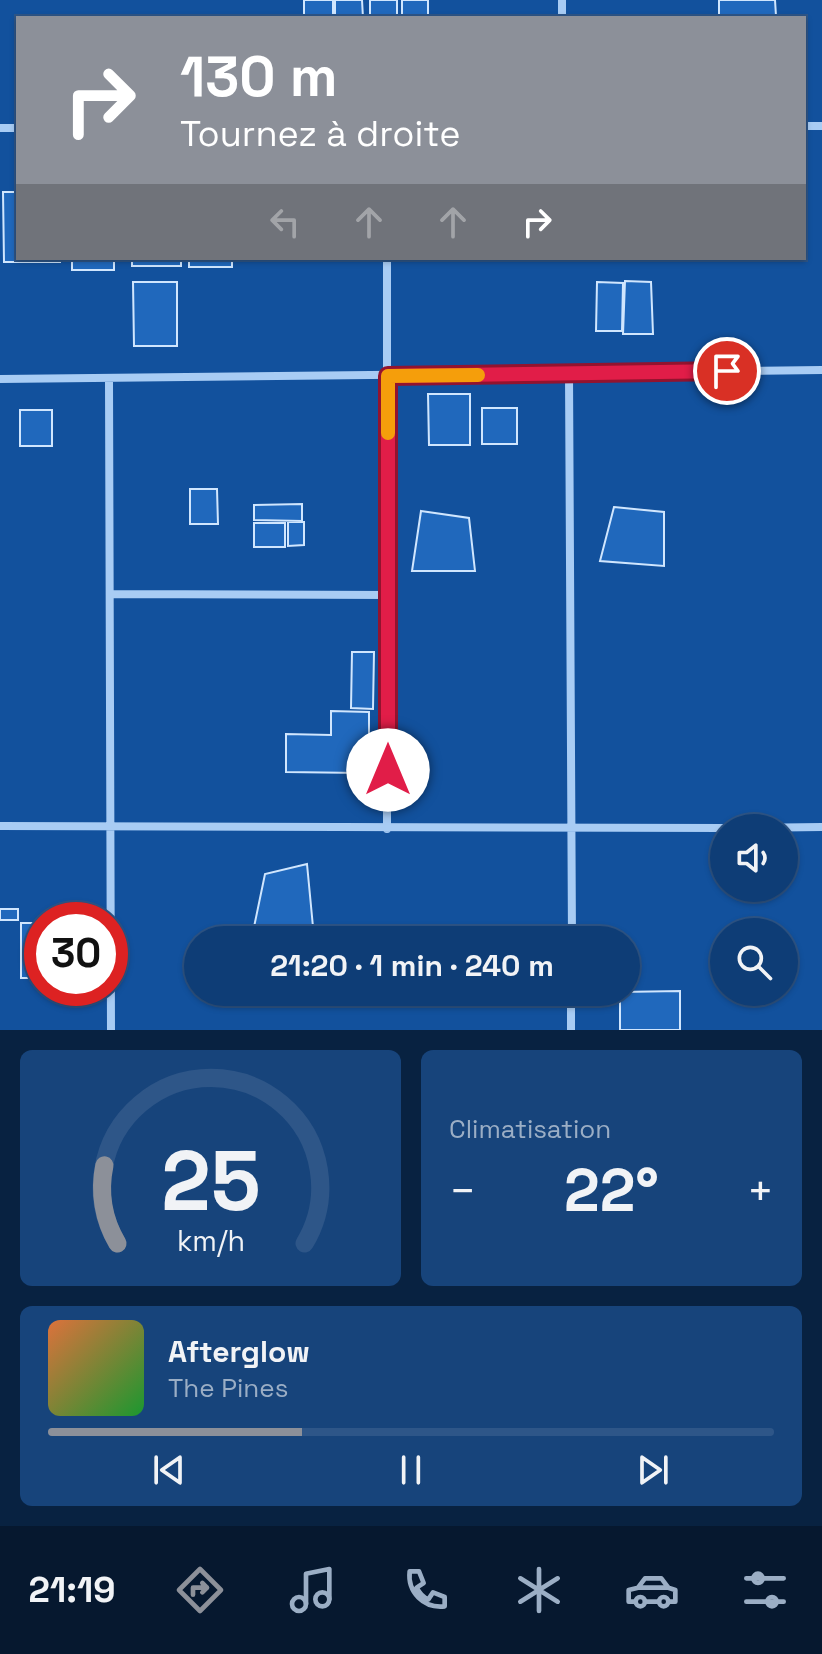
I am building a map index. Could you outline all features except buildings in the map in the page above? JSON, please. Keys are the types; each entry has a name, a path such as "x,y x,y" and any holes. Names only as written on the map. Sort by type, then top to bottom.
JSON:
{"street":[{"path":"387,260 387,829"},
{"path":"0,379 822,370"},
{"path":"569,374 572,926"},
{"path":"109,380 111,1030"},
{"path":"111,594 389,595"},
{"path":"0,826 710,828"},
{"path":"798,827 822,827"},
{"path":"571,1006 571,1030"}],"slow traffic":[{"path":"388,433 388,376 478,375"}],"route":[{"path":"388,770 388,376 727,371"}]}
